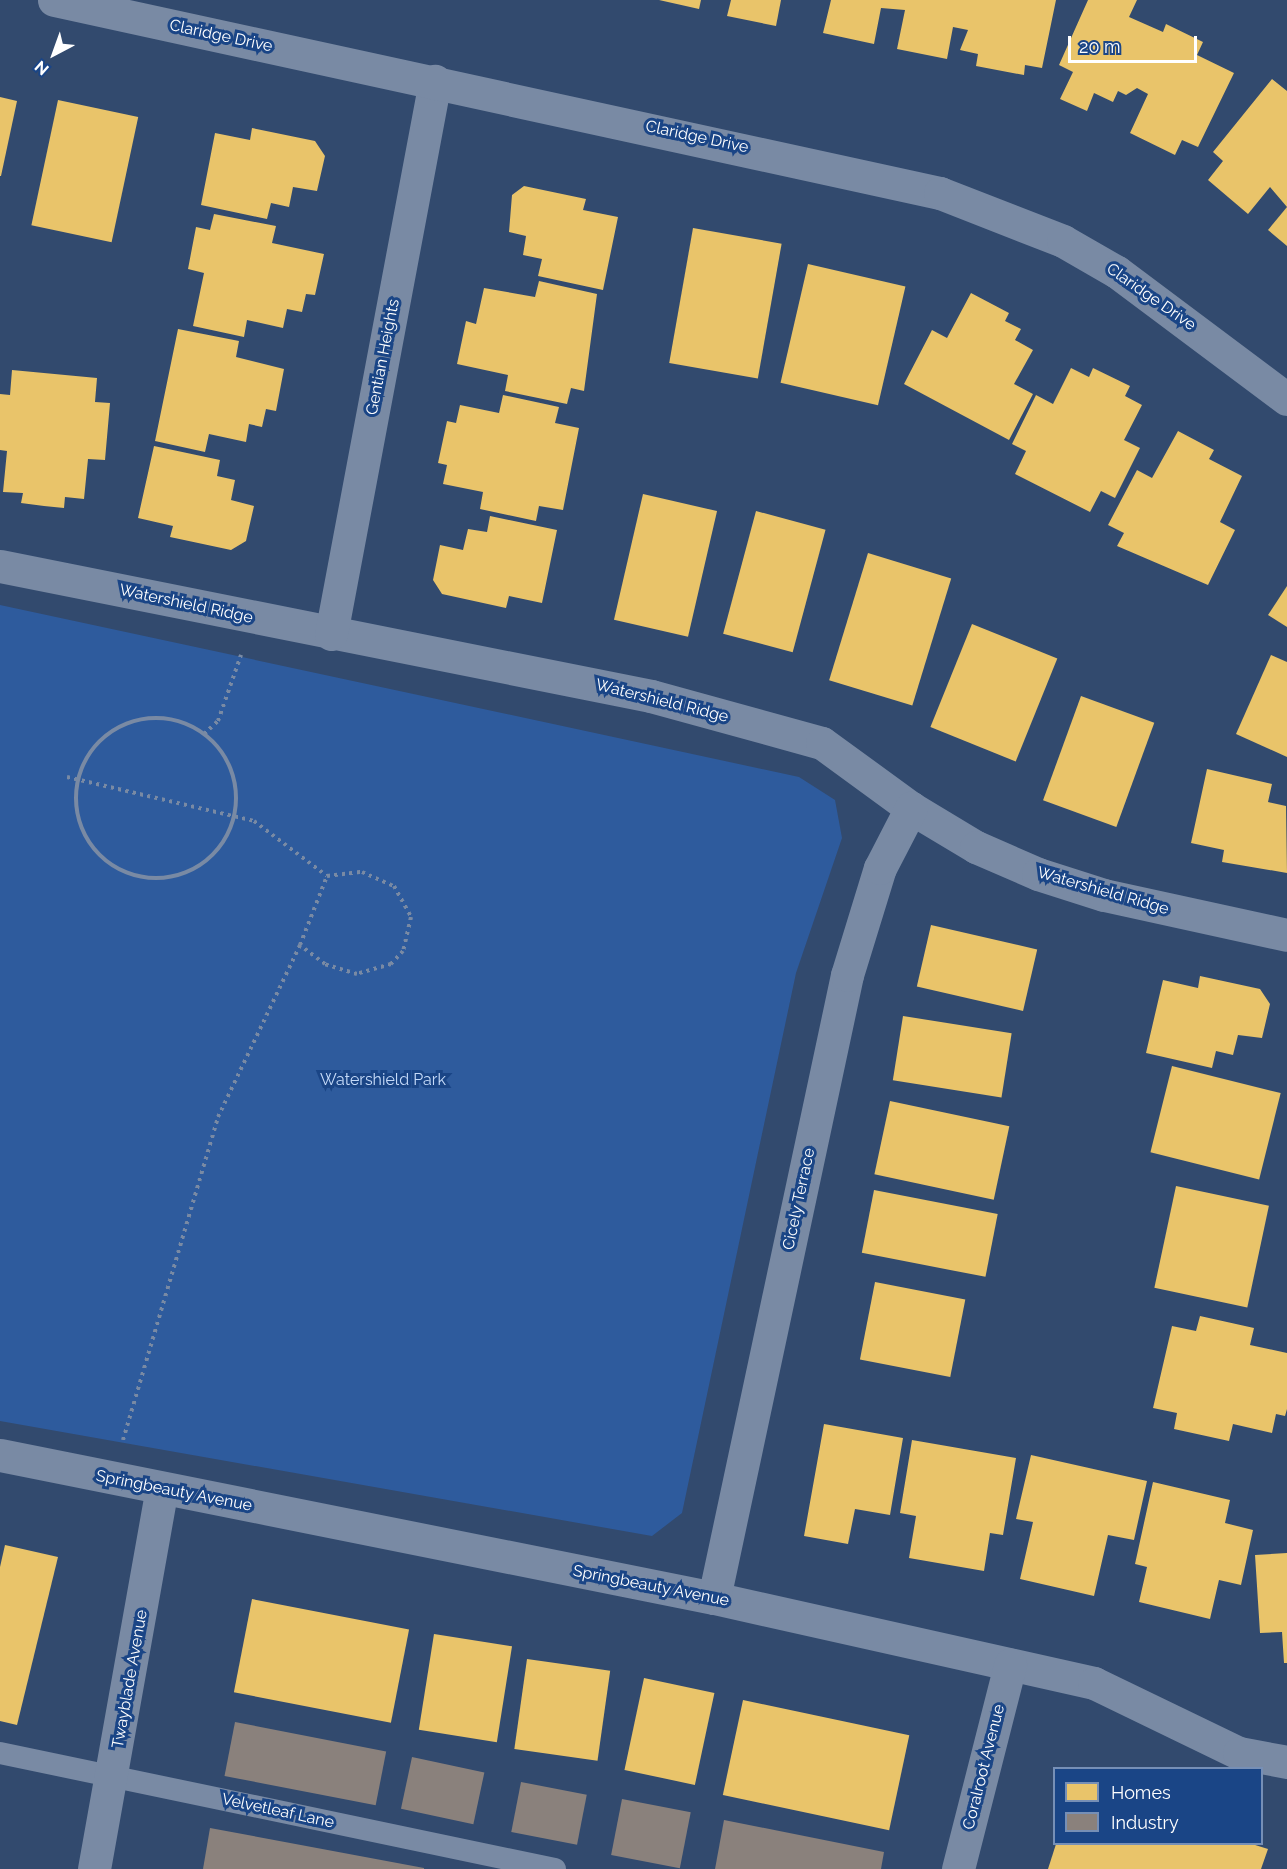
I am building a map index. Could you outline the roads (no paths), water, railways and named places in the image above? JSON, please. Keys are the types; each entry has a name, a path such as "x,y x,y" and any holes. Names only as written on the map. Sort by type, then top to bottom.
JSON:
{"street":[{"name":"Claridge Drive","path":"54,0 867,173 1007,216 1117,272 1287,399"},
{"name":"Gentian Heights","path":"331,634 435,81"},
{"name":"Watershield Ridge","path":"0,566 331,634 651,696 822,743 910,808 976,847 1038,874 1104,895 1287,935"},
{"name":"Cicely Terrace","path":"714,1598 847,975 880,868 910,808"},
{"name":"Springbeauty Avenue","path":"0,1455 714,1598 1094,1683 1239,1753 1287,1762"},
{"name":"Twayblade Avenue","path":"94,1869 113,1777 162,1488"},
{"name":"Coralroot Avenue","path":"958,1869 1010,1665"}],"lane":[{"name":"Velvetleaf Lane","path":"0,1753 555,1869"}],"park label":[{"name":"Watershield Park","path":"383,1080"}]}
